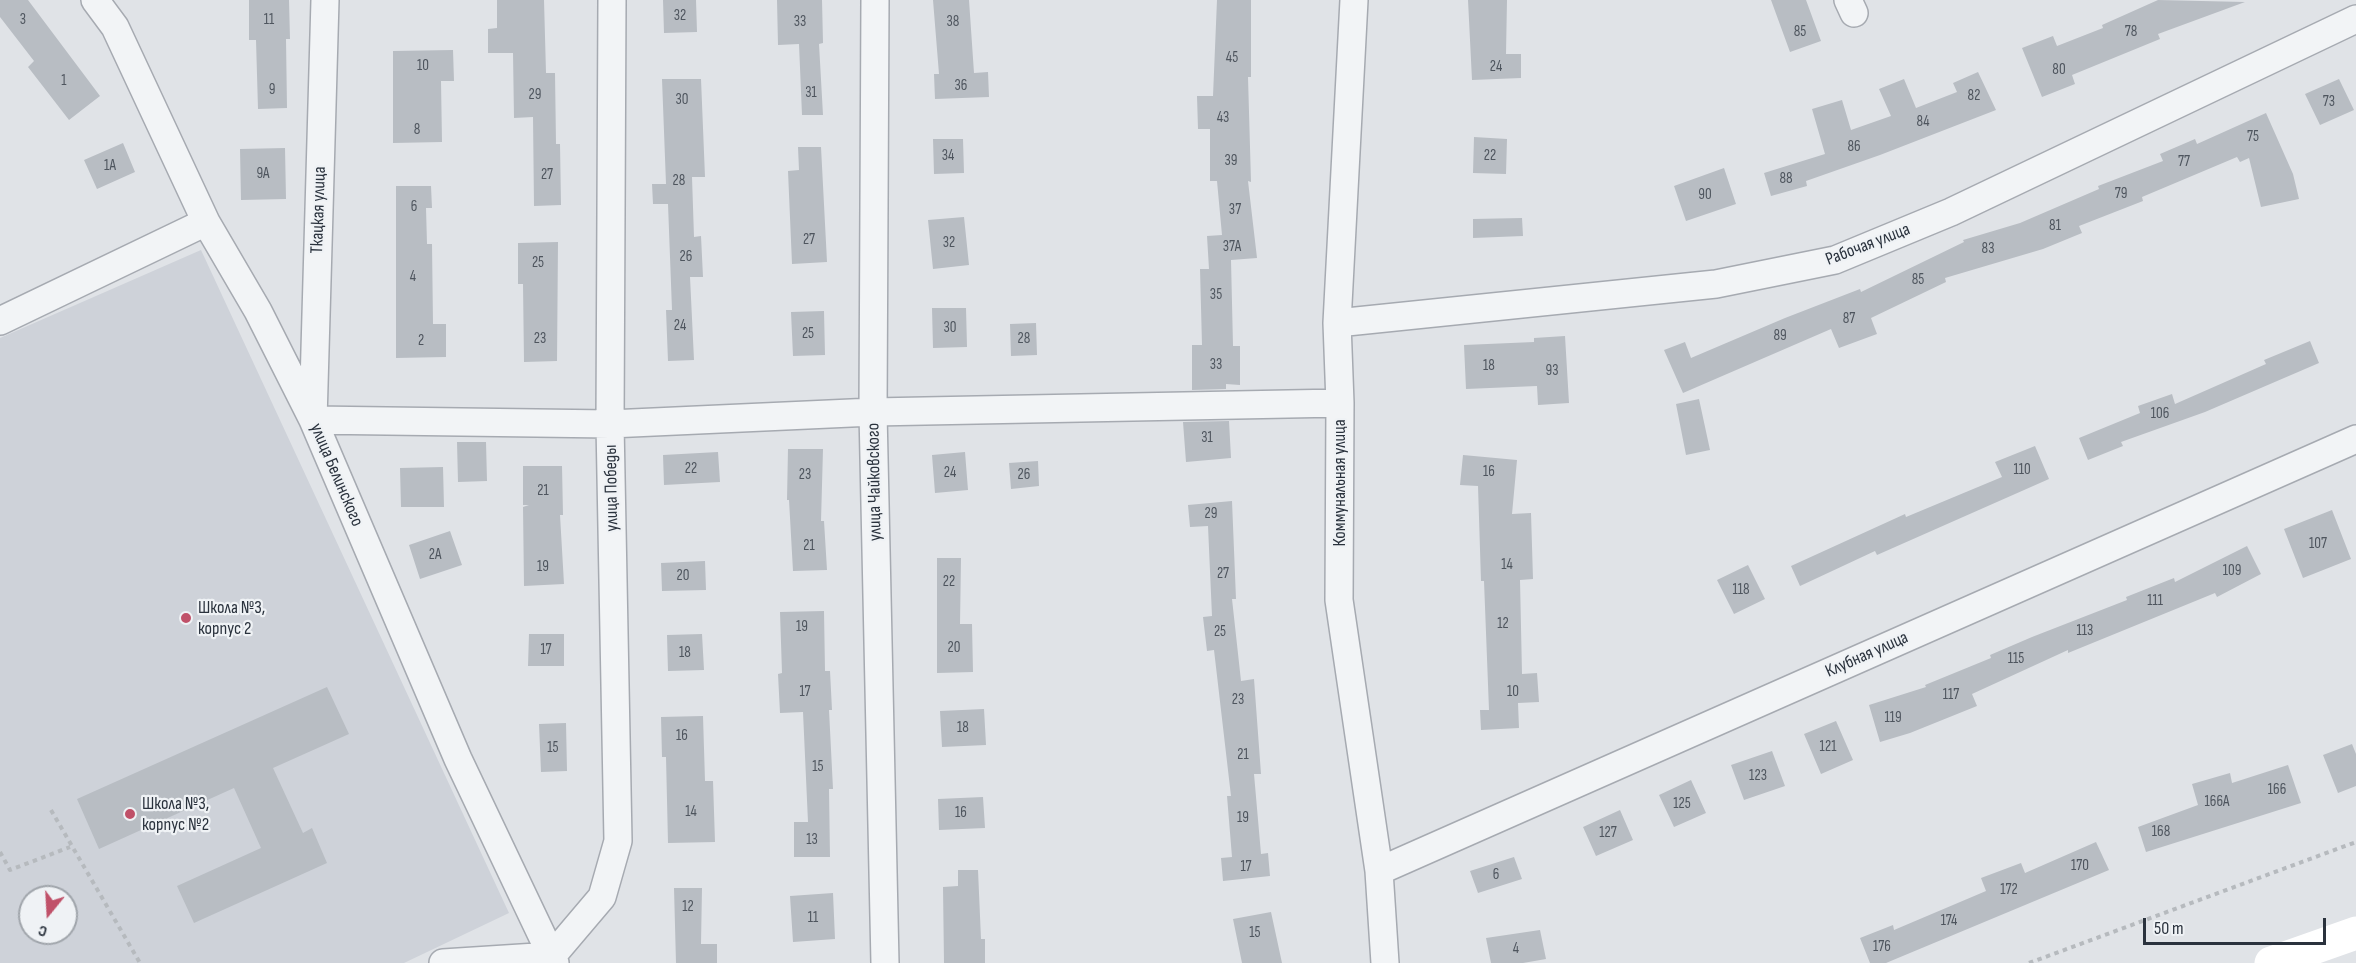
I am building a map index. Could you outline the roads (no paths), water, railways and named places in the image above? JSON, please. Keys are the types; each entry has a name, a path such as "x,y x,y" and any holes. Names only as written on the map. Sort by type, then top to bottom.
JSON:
{"main road":[{"path":"2271,963 2356,933"}],"street":[{"name":"улица Белинского","path":"94,0 115,27 206,222 258,311 313,420 458,759 553,960"},
{"name":"Ткацкая улица","path":"313,420 325,0"},
{"name":"улица Победы","path":"553,960 602,897 618,841 610,424 612,0"},
{"name":"улица Чайковского","path":"875,0 873,412 885,963"},
{"name":"Коммунальная улица","path":"1354,0 1337,323 1340,403 1339,600 1379,871 1385,963"},
{"name":"Рабочая улица","path":"1337,323 1716,285 1835,260 1952,212 2356,19"},
{"path":"0,321 206,222"},
{"path":"313,420 610,424 873,412 1340,403"},
{"name":"Клубная улица","path":"1379,871 2356,439"},
{"path":"446,962 553,960"}],"place":[{"name":"Школа №3, корпус 2","path":"186,618"},
{"name":"Школа №3, корпус №2","path":"130,814"}]}
